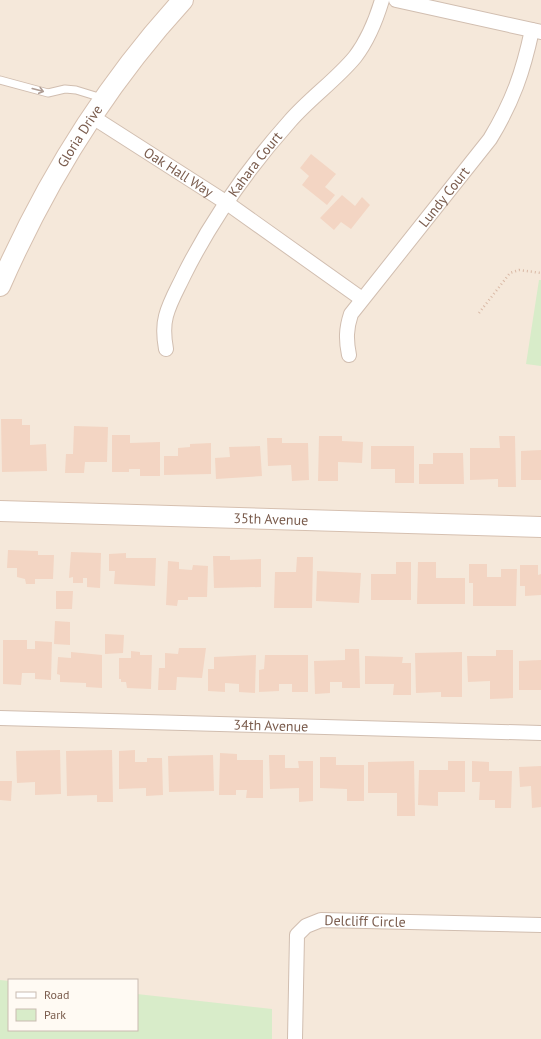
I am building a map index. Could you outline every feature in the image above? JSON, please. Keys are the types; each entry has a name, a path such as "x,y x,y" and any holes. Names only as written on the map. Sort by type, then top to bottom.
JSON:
{"street":[{"name":"Gloria Drive","path":"0,286 22,237 54,176 91,116 162,23 183,0"},
{"name":"Kahara Court","path":"166,349 164,328 171,302 191,261 226,203 251,168 290,120 355,57 368,37 382,0"},
{"path":"396,0 536,31"},
{"name":"Lundy Court","path":"349,355 346,340 347,325 351,314 490,139 507,112 536,31"},
{"name":"Oak Hall Way","path":"91,116 226,203 362,299"},
{"name":"35th Avenue","path":"0,511 541,527"},
{"name":"34th Avenue","path":"0,718 541,733"},
{"name":"Delcliff Circle","path":"295,1039 297,935 306,926 321,920 541,925"}],"lane":[{"path":"0,80 48,93 65,89 76,90 104,98"}],"path":[{"path":"479,313 510,272 519,270 541,273"}],"shaded area":[{"path":"0,0 541,0 541,1039 0,1039"}],"green space":[{"path":"539,280 541,280 541,366 526,364"},
{"path":"0,980 8,981 8,1031 138,1031 138,994 272,1009 272,1039 0,1039"}],"building":[{"path":"311,154 336,174 325,187 335,195 327,205 302,185 309,176 300,168"},
{"path":"342,195 355,206 362,197 370,205 351,229 341,222 334,230 320,218"},
{"path":"1,419 22,419 22,425 30,425 30,445 46,444 47,471 2,472"},
{"path":"74,426 108,427 107,462 85,462 84,473 65,473 66,454 73,454"},
{"path":"112,435 130,435 130,443 160,442 160,476 140,476 140,469 129,469 129,472 112,472"},
{"path":"319,436 342,436 342,441 363,442 362,463 338,462 338,481 318,481"},
{"path":"499,436 515,436 516,487 498,487 498,479 470,480 470,448 500,448"},
{"path":"267,438 282,438 282,443 308,443 309,480 292,481 291,465 268,466"},
{"path":"211,443 211,474 164,475 164,456 178,456 178,448 190,447 190,444"},
{"path":"260,446 262,476 216,479 215,458 230,457 229,447"},
{"path":"371,446 414,446 414,483 395,483 395,469 371,469"},
{"path":"541,450 541,480 521,480 521,451"},
{"path":"433,453 463,453 464,484 419,484 419,464 433,464"},
{"path":"8,550 38,551 38,555 54,555 53,579 35,579 35,584 26,584 25,579 17,577 17,568 7,568"},
{"path":"71,552 101,553 100,588 87,587 87,578 83,578 83,583 73,583 73,577 69,578"},
{"path":"126,553 126,558 156,558 155,586 114,584 115,571 109,571 109,554"},
{"path":"213,556 230,556 230,560 261,559 261,587 214,588"},
{"path":"297,557 313,557 312,608 274,608 275,572 296,572"},
{"path":"168,561 179,562 179,569 192,570 193,565 208,566 207,597 188,597 188,600 178,600 177,606 166,605"},
{"path":"396,562 411,562 411,600 371,600 371,574 396,574"},
{"path":"418,562 436,562 436,578 465,578 465,604 417,604"},
{"path":"469,564 487,564 487,577 501,577 501,569 517,569 516,606 473,606 473,583 469,583"},
{"path":"520,565 538,565 538,575 541,574 541,595 525,596 525,586 520,586"},
{"path":"317,571 361,573 359,603 316,601"},
{"path":"56,591 73,591 72,609 56,609"},
{"path":"55,621 70,622 70,645 54,644"},
{"path":"105,634 124,635 123,653 105,654"},
{"path":"3,640 27,640 27,649 35,649 35,641 52,642 51,680 35,679 35,673 22,673 21,685 3,684"},
{"path":"179,648 206,648 202,678 177,677 176,690 158,690 159,668 165,668 165,653 178,654"},
{"path":"345,649 359,649 360,688 342,688 342,682 330,682 330,693 315,694 314,661 345,660"},
{"path":"496,650 513,650 513,698 490,699 490,681 468,682 467,656 496,656"},
{"path":"131,651 140,652 140,655 152,655 151,689 127,688 126,682 121,682 121,679 119,679 119,658 131,658"},
{"path":"71,652 102,655 102,688 86,687 86,683 60,682 60,675 57,674 58,657 71,658"},
{"path":"462,652 462,697 441,697 441,692 416,693 415,653"},
{"path":"256,655 255,693 239,692 239,684 225,683 225,692 208,691 208,669 214,669 214,657"},
{"path":"265,655 308,655 308,692 292,692 292,684 279,684 279,691 259,692 259,670 264,669"},
{"path":"365,656 403,657 402,663 411,663 411,695 393,695 394,684 365,684"},
{"path":"541,660 541,690 519,690 519,661"},
{"path":"60,750 61,794 35,795 35,782 17,783 16,751"},
{"path":"112,750 113,802 97,802 97,795 67,796 66,751"},
{"path":"135,750 135,762 147,762 147,758 162,758 163,795 146,796 146,788 119,789 119,751"},
{"path":"220,753 237,754 237,760 263,760 263,798 246,798 247,790 236,790 236,795 219,795"},
{"path":"213,755 214,791 169,792 168,756"},
{"path":"269,755 285,755 285,768 299,768 298,761 313,761 313,801 299,802 299,788 270,789"},
{"path":"320,757 336,757 336,765 364,765 364,801 347,801 347,789 320,788"},
{"path":"414,761 415,816 397,816 397,793 368,793 368,762"},
{"path":"448,761 465,761 465,792 438,792 438,806 418,805 419,770 448,770"},
{"path":"472,761 489,762 489,771 512,771 511,808 495,808 495,800 479,800 480,782 472,782"},
{"path":"541,766 541,807 532,808 531,786 520,787 519,767"},
{"path":"0,781 12,781 11,801 0,800"}]}
